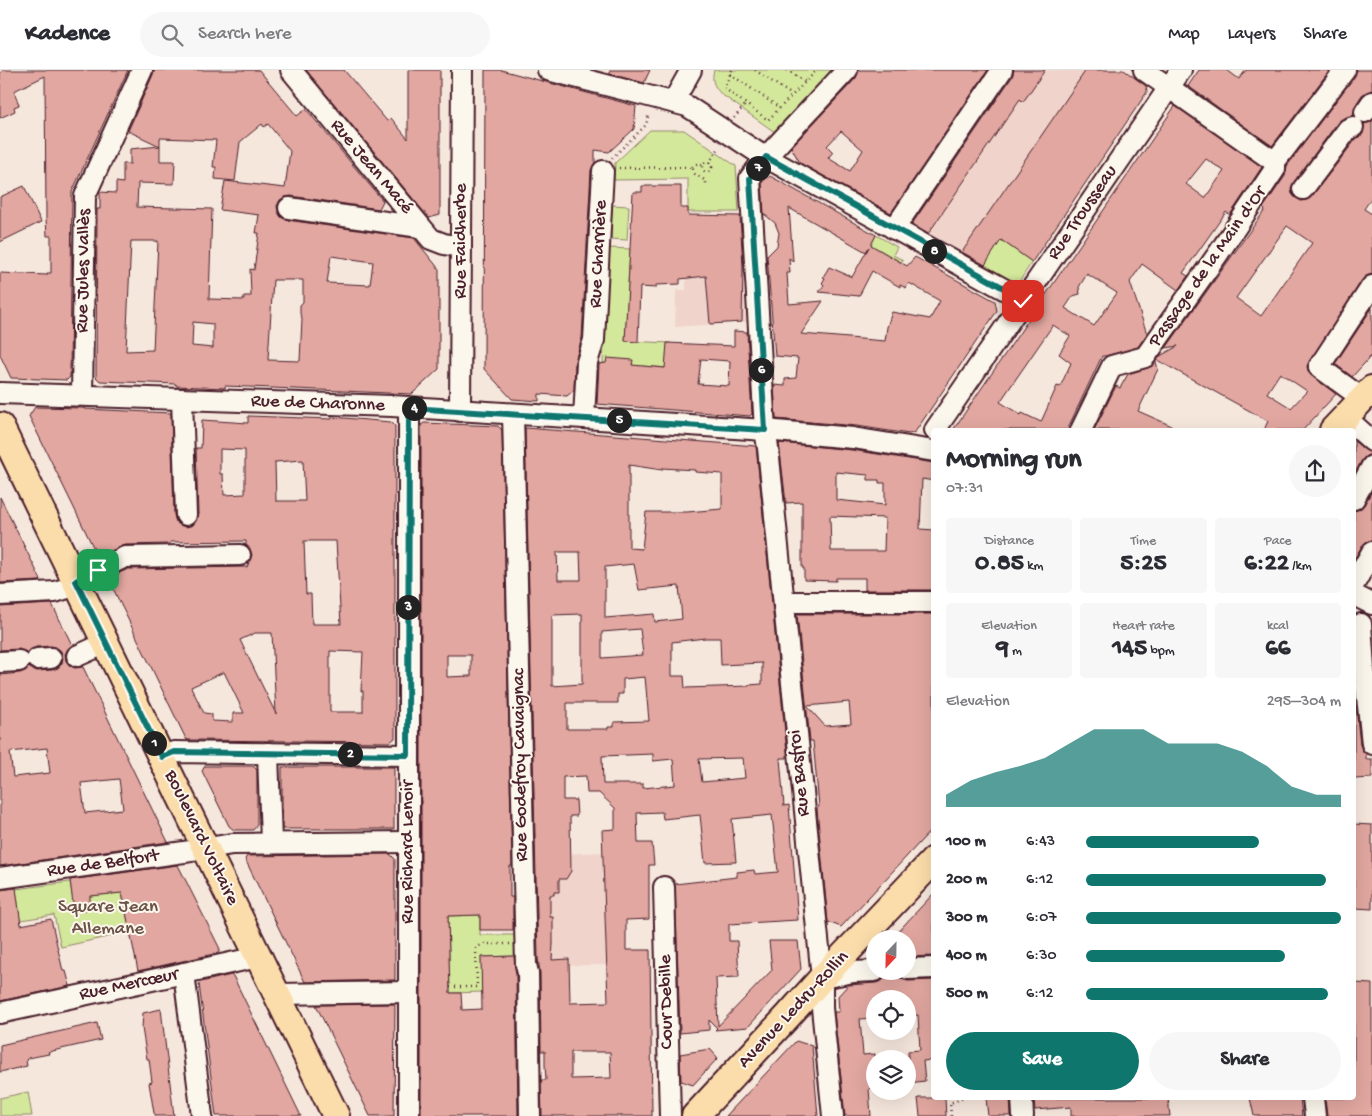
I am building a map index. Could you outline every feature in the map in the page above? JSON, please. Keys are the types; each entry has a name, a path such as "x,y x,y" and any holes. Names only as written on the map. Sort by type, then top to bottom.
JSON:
{"main road":[{"name":"Boulevard Voltaire","path":"0,426 336,1116"},
{"name":"Avenue Ledru-Rollin","path":"695,1116 931,863"}],"street":[{"name":"Rue Jules Vallès","path":"82,395 85,196 142,70"},
{"name":"Rue Jean Macé","path":"290,70 430,239 461,247"},
{"name":"Rue Faidherbe","path":"460,411 462,70"},
{"path":"548,70 687,106 766,157 1011,292 1023,301"},
{"path":"673,102 691,70"},
{"name":"Rue Basfroi","path":"833,1116 822,1008 822,978 765,430 750,178 766,157 847,70"},
{"path":"894,229 1002,70"},
{"path":"1144,70 1276,161"},
{"name":"Rue Trousseau","path":"936,428 1181,70"},
{"name":"Passage de la Main d'Or","path":"1083,428 1112,366 1145,357 1272,175 1276,161 1345,70"},
{"path":"1303,189 1348,129 1363,114"},
{"name":"Rue Charrière","path":"584,418 587,362 594,340 604,170"},
{"path":"288,208 420,227"},
{"path":"1372,286 1319,367 1353,409 1372,441"},
{"name":"Rue de Charonne","path":"0,393 409,408 584,418 853,438 928,450"},
{"path":"182,399 186,515"},
{"name":"Rue Richard Lenoir","path":"408,1116 409,408"},
{"name":"Rue Godefroy Cavaignac","path":"513,414 530,1116"},
{"path":"1356,495 1372,466"},
{"path":"1372,552 1361,603 1364,668 1372,744"},
{"path":"0,596 55,592 125,557 240,555"},
{"path":"784,602 931,602"},
{"path":"78,656 106,643"},
{"path":"162,757 174,752 408,755"},
{"path":"268,753 270,842"},
{"name":"Rue de Belfort","path":"0,878 232,844 270,842 408,842"},
{"name":"Cour Debille","path":"664,887 670,1116"},
{"name":"Rue Mercœur","path":"0,1013 258,957"},
{"path":"916,969 931,968"},
{"path":"822,978 866,971"},
{"path":"184,973 202,1116"},
{"path":"277,994 408,992"},
{"path":"1022,1100 1023,1116"},
{"path":"1313,1100 1315,1116"}],"path":[{"path":"732,70 724,88 768,120 817,70"},
{"path":"755,70 792,95"},
{"path":"787,70 805,82"},
{"path":"730,74 780,108"},
{"path":"650,106 646,125 608,161 604,170 692,168 697,164 709,163 712,166 710,172 704,171"},
{"path":"703,165 704,171"},
{"path":"692,168 706,181 706,185"},
{"path":"699,176 704,171"},
{"path":"450,987 477,987 476,948 483,944 515,944"},
{"path":"951,1116 950,1103 958,1100"}],"shaded area":[{"path":"1040,70 1118,70 983,267 926,236"},
{"path":"742,273 747,322 675,327 676,290 686,290 686,278"},
{"path":"603,852 607,965 538,966 536,855"}],"green space":[{"path":"714,70 838,70 779,135 721,94 714,83"},
{"path":"650,130 684,130 736,166 739,212 688,212 688,179 614,180 615,163"},
{"path":"612,205 629,206 627,240 611,239"},
{"path":"876,235 897,247 893,255 903,260 901,262 871,245"},
{"path":"1001,240 1032,262 1017,285 983,267"},
{"path":"609,248 630,249 625,341 671,343 669,368 603,363"},
{"name":"Square Jean Allemane","path":"70,882 75,912 90,909 89,896 122,893 130,932 61,947 54,915 20,920 16,889"},
{"path":"480,915 480,935 515,935 516,956 481,957 483,992 450,993 448,916"},
{"path":"28,1092 32,1116 0,1116 0,1098"}],"building":[{"path":"4,70 128,70 72,192 70,377 67,380 11,378 0,355 0,273 47,275 47,273 51,273 51,236 47,236 46,219 45,76 14,91 19,105 14,107 15,111 0,118 0,73"},
{"path":"155,70 259,70 297,116 306,109 383,201 379,209 291,196 280,200 277,206 281,217 287,220 414,238 439,269 439,369 412,394 225,386 225,388 176,386 176,384 100,381 96,377 97,209 100,209 100,192 116,193 116,182 123,183 123,164 130,164 130,149 160,146 128,131","holes":["262,124 264,127 268,124 290,151 285,188 225,181 220,210 259,215 256,233 259,233 254,270 250,269 251,296 244,296 244,300 209,299 212,209 137,207 138,183 174,184 175,161 160,161 160,138 216,140 213,167 216,167 215,179 235,181 240,142","131,241 158,241 153,350 126,351","331,256 373,262 370,285 327,283","273,280 303,280 303,302 300,305 302,318 300,361 268,360","193,322 213,324 213,348 192,346"]},
{"path":"306,70 344,70 387,121 391,118 408,139 408,70 440,70 440,215 429,218"},
{"path":"485,70 501,70 636,106 634,129 609,152 595,150 595,163 591,170 582,338 575,361 574,390 567,396 539,394 539,401 512,399 484,369"},
{"path":"610,70 650,70 644,83 610,74"},
{"path":"859,70 988,70 891,213 800,163 791,147 856,78","holes":["841,131 863,150 850,171 828,158 833,152 827,146"]},
{"path":"1014,70 1045,70 1023,102 1020,99 928,234 912,224 1012,77"},
{"path":"1086,70 1124,70 1146,86 1147,92 1032,262 1001,240 985,265 962,252"},
{"path":"1199,70 1227,70 1239,79 1246,70 1330,70 1272,146 1188,86"},
{"path":"1357,70 1372,70 1372,90 1362,95 1355,106 1354,115 1338,122 1291,188 1292,194 1301,201 1307,200 1312,196 1356,139 1363,134 1364,124 1372,121 1372,197 1364,209 1372,214 1372,274 1362,280 1307,366 1308,372 1312,376 1336,394 1305,428 1265,428 1268,421 1157,360 1160,356 1178,346 1166,348 1265,210 1263,208 1285,176 1287,166 1354,77","holes":["1287,226 1312,243 1261,316 1236,298","1280,373 1307,391 1291,408 1267,393"]},
{"path":"1175,106 1262,167 1230,215 1226,212 1183,273 1188,276 1178,290 1142,264 1130,282 1147,334 1138,347 1102,356 1068,428 954,428","holes":["1206,159 1224,171 1205,198 1186,184","1087,274 1117,293 1094,326 1065,308 1073,296 1080,294 1079,287","1053,325 1070,336 1059,354 1071,363 1060,387 1057,386 1041,422 1022,413 1021,415 1000,402"]},
{"path":"770,176 876,235 871,245 907,266 915,257 995,301 997,311 915,432 909,434 857,426 776,419 774,385 785,386 785,379 796,378 798,358 775,356 767,256 777,246 779,233 775,223 764,214 762,182","holes":["789,208 866,252 869,247 852,277 829,267 823,277 825,278 822,283 824,285 819,292 859,296 872,271 900,287 900,285 906,288 909,283 940,301 930,319 892,312 885,341 801,334 823,301 789,304 787,273 790,273 789,258 793,261"]},
{"path":"24,186 41,222 0,242 0,197"},
{"path":"642,186 681,186 681,208 688,208 688,215 740,216 743,266 742,322 710,324 706,276 680,279 680,284 656,285 656,288 640,287 638,342 625,341 633,192 642,192"},
{"path":"1372,308 1372,355 1352,377 1335,364"},
{"path":"734,331 747,332 752,414 750,416 597,404 599,364 606,363 607,358 633,360 632,365 665,368 667,343 734,346","holes":["701,359 730,361 729,386 698,384"]},
{"path":"1156,362 1158,369 1138,411 1176,428 1095,428 1116,386 1120,388 1128,374 1148,368"},
{"path":"35,407 171,413 174,515 176,522 186,527 193,525 198,515 196,448 201,448 202,420 248,423 248,416 332,419 332,417 391,422 395,426 395,738 390,742 186,739 108,578 128,569 247,567 252,555 250,549 246,545 246,541 170,542 170,544 124,545 98,557 29,416","holes":["220,449 245,450 245,494 224,495 223,474 220,474","303,460 305,501 276,501 275,462","304,541 336,541 341,624 312,624 311,594 306,594","255,633 272,633 276,714 240,640","330,651 363,652 361,691 363,691 363,712 330,712","224,672 244,713 233,713 233,722 212,721 212,714 204,713 191,687"]},
{"path":"424,423 498,426 502,430 512,866 510,866 510,897 513,897 513,930 480,930 480,915 448,916 450,993 461,993 462,1010 482,1009 481,957 514,956 516,974 518,1116 421,1116 421,425","holes":["447,655 471,655 471,676 447,677"]},
{"path":"525,428 756,446 787,752 787,758 780,758 784,806 789,805 798,920 729,924 729,941 737,941 739,977 716,978 718,1026 772,970 769,941 798,941 801,969 748,1027 715,1030 717,1028 709,1020 709,1030 680,1033 675,884 737,877 737,872 754,870 755,874 778,872 772,815 732,819 736,862 705,863 700,815 663,819 662,812 637,813 638,843 652,843 654,865 649,865 649,919 626,920 626,950 650,950 652,1116 542,1116 541,1080 546,1080 545,1051 541,1051 540,973 538,958","holes":["629,465 662,470 662,468 695,470 695,472 722,474 722,509 687,512 646,512 642,549 629,548","557,552 580,552 581,580 558,580","634,564 639,590 679,586 682,619 655,622 654,614 605,618 605,567","582,614 582,684 552,686 552,615","640,629 643,655 602,658 602,632","720,638 721,665 762,663 762,684 749,686 685,688 684,676 672,676 672,642","645,677 649,721 614,722 614,727 608,727 608,729 567,729 567,703 618,703 618,694 623,694 623,679","653,754 653,761 673,759 675,785 643,788 643,784 603,784 602,756","743,758 745,778 702,782 699,759","586,776 587,793 599,793 615,808 615,829 602,830 608,1002 570,1003 569,959 552,960 553,917 550,917 550,895 554,895 554,892 559,892 559,879 566,879 571,871 570,816 577,816 576,800 563,800 563,777","571,1052 610,1052 611,1078 571,1079"]},
{"path":"779,443 852,450 931,463 931,480 922,479 920,529 931,530 931,590 865,590 865,578 836,578 836,581 804,580 804,568 802,568 802,502 786,503","holes":["836,472 868,475 868,480 879,480 879,483 885,483 885,505 836,500","830,516 885,518 884,551 831,551"]},
{"path":"1356,443 1372,453 1362,460 1356,471"},
{"path":"1372,491 1372,540 1362,546 1356,556 1356,510 1364,505"},
{"path":"0,497 41,580 40,581 0,583"},
{"path":"52,604 72,645 65,654 66,661 75,668 83,667 168,842 0,866 0,675 20,673 29,667 37,671 52,670 58,668 63,658 61,651 51,646 36,647 27,653 19,649 0,650 0,607","holes":["47,748 50,773 13,777 10,752","119,779 123,809 85,813 81,783"]},
{"path":"797,614 931,614 931,830 841,927 828,922 817,809 819,806 813,741 810,741","holes":["849,702 851,724 825,726 807,706"]},
{"path":"1356,707 1360,745 1366,754 1366,759 1372,759 1372,778 1356,779"},
{"path":"205,766 253,766 257,770 257,825 253,830 234,830 229,826 202,771"},
{"path":"282,767 394,767 394,829 282,829"},
{"path":"1356,824 1372,825 1372,909 1356,908"},
{"path":"390,854 395,859 395,980 305,982 245,859 247,856"},
{"path":"178,865 220,949 218,953 138,971 122,893 90,896 90,909 74,912 70,880"},
{"path":"16,888 21,925 51,919 63,971 66,971 70,986 0,1001 0,890"},
{"path":"931,896 931,956 916,957 916,930 899,930"},
{"path":"231,975 301,1116 216,1116 199,984"},
{"path":"931,980 931,1060 923,1061 925,1081 916,1082 916,1050 920,1050 918,1015 916,1015 916,990 866,990 866,1019 860,1019 863,1055 866,1055 866,1100 870,1100 871,1116 845,1116 834,1012 839,1012 838,996 848,985 882,981"},
{"path":"1356,983 1372,984 1372,1116 1327,1116 1325,1100 1356,1100"},
{"path":"395,1004 394,1116 370,1116 316,1005"},
{"path":"161,1009 174,1116 156,1116 154,1113 149,1083 152,1082 149,1059 147,1059 142,1028 143,1013"},
{"path":"97,1023 101,1040 28,1058 26,1060 27,1066 0,1072 0,1045"},
{"path":"796,1041 812,1046 818,1116 726,1116"},
{"path":"710,1049 718,1058 693,1085 681,1081 680,1054"},
{"path":"918,1098 945,1100 946,1116 920,1116"},
{"path":"986,1100 1010,1100 1011,1116 988,1116"},
{"path":"1034,1100 1168,1100 1170,1116 1071,1116 1071,1107 1035,1110"},
{"path":"1250,1100 1300,1100 1302,1116 1254,1116"}],"route":[{"path":"98,570 76,581 162,757 174,752 408,755 409,408 765,430 750,178 766,157 1011,292 1023,301"}]}
